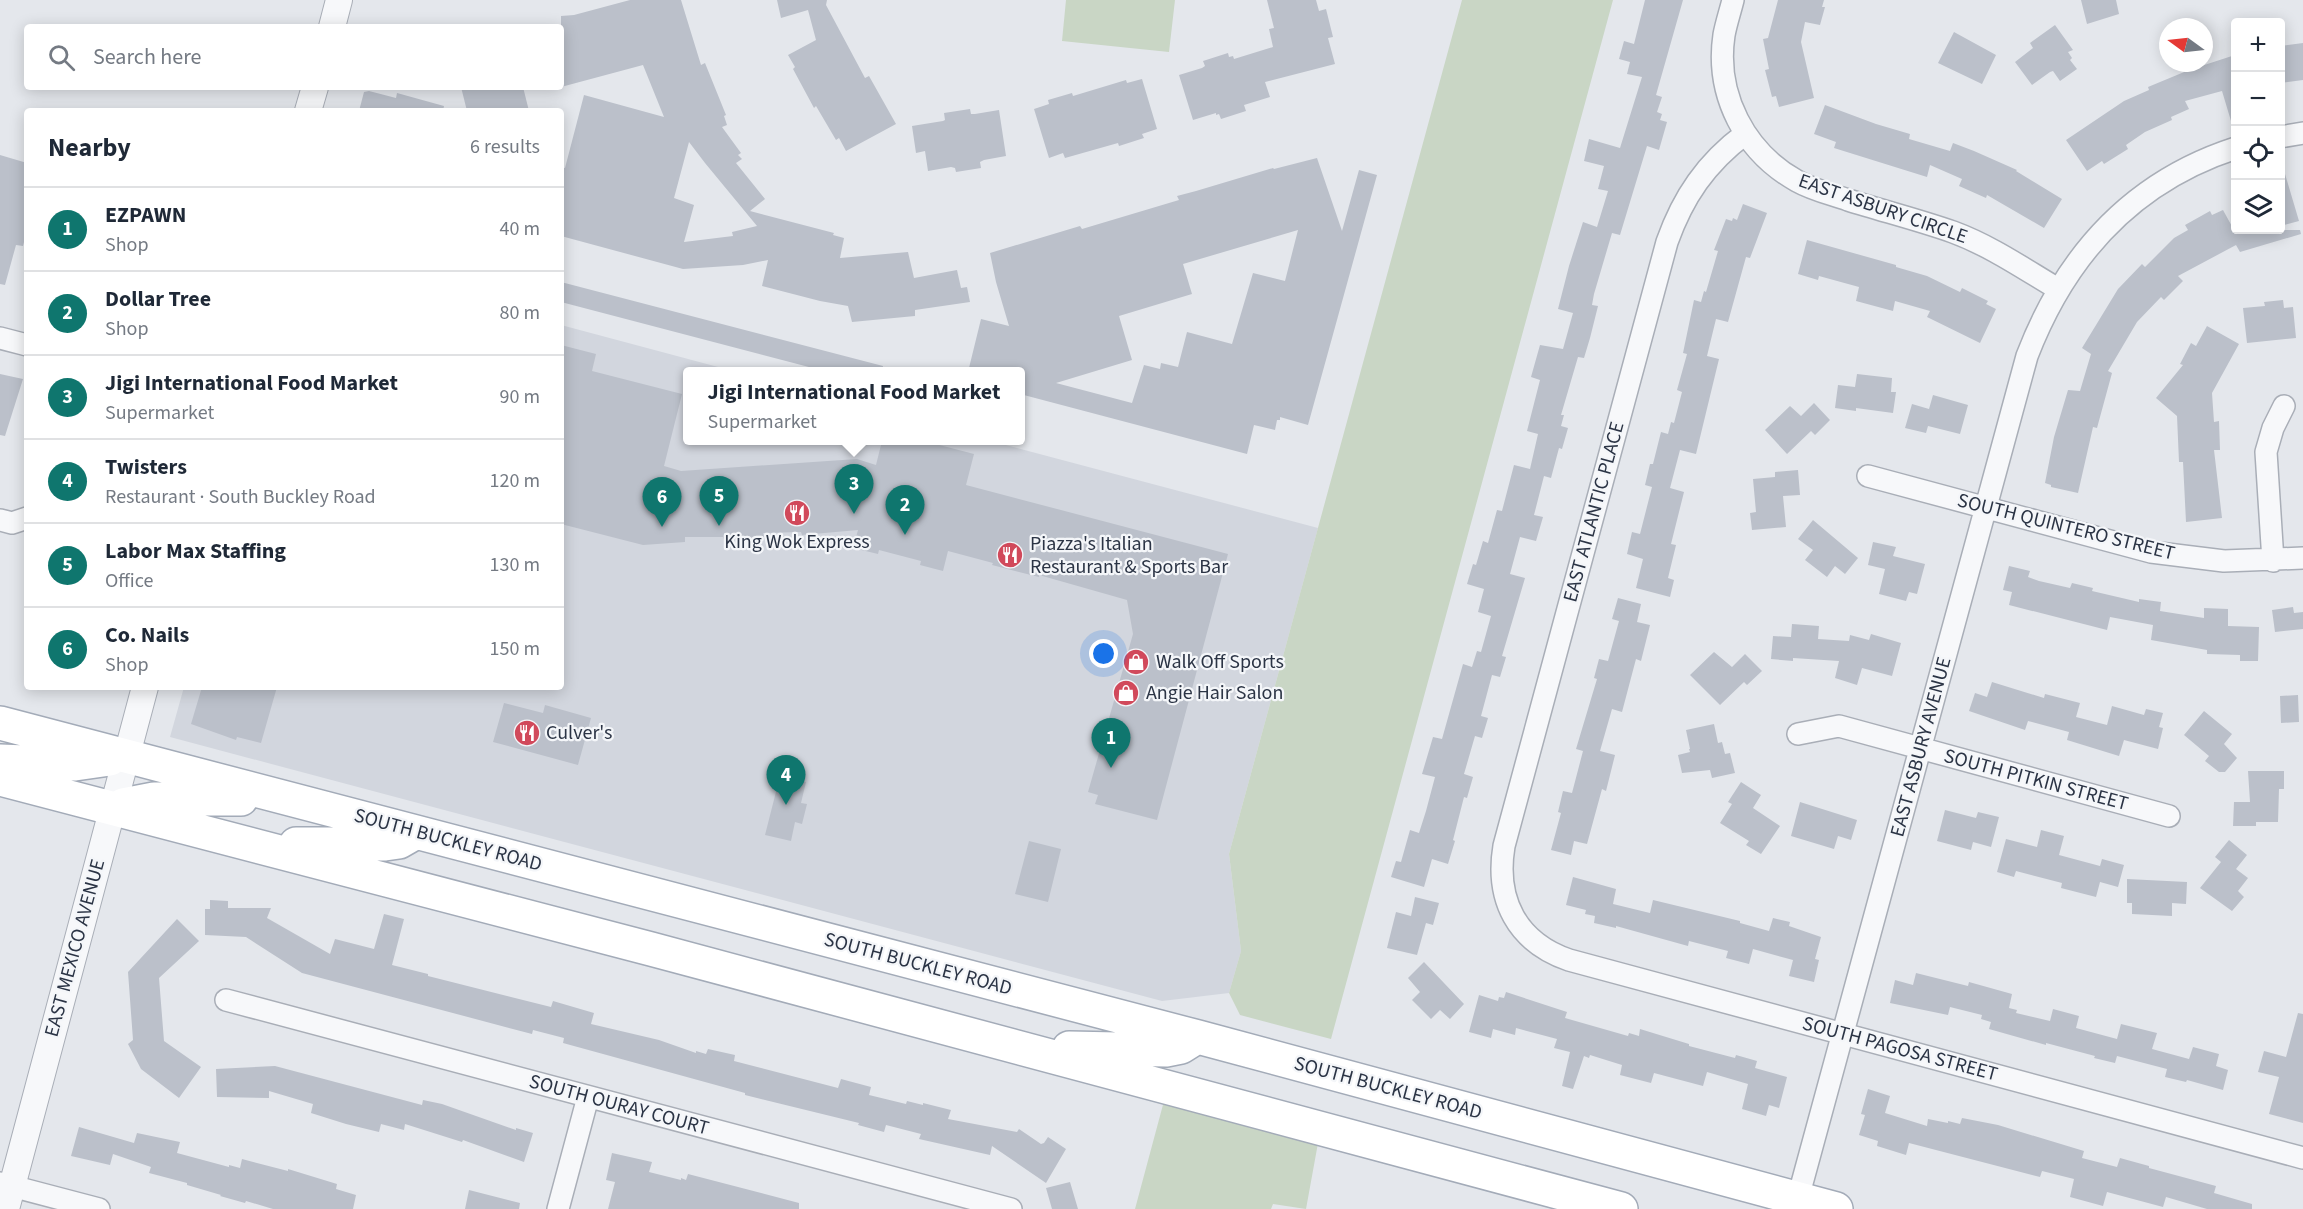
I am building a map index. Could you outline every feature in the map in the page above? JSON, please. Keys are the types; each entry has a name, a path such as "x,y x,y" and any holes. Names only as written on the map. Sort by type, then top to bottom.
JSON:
{"main road":[{"name":"SOUTH BUCKLEY ROAD","path":"0,723 1198,1037 1791,1206 1836,1209"},
{"path":"0,761 75,764 126,756"},
{"path":"0,779 1621,1209"},
{"path":"112,808 154,799 250,799 302,803"},
{"path":"252,845 385,844 406,839 416,831"},
{"path":"1016,1047 1166,1050 1181,1047 1198,1037"}],"street":[{"path":"333,24 339,0"},
{"name":"EAST ASBURY CIRCLE","path":"1733,0 1724,35 1722,64 1726,93 1745,134 1773,166 1798,182 1821,191 1952,232 1979,243 2058,289"},
{"path":"309,108 314,90"},
{"path":"2285,136 2303,133"},
{"name":"EAST ATLANTIC PLACE","path":"1512,914 1504,894 1501,875 1504,846 1667,242 1677,214 1691,189 1709,165 1745,134"},
{"name":"EAST ASBURY AVENUE","path":"1791,1206 1843,1034 1985,508 2027,356 2039,324 2058,289 2095,239 2132,204 2189,167 2231,150"},
{"path":"0,338 24,344"},
{"path":"2273,561 2266,452 2273,428 2284,406"},
{"name":"SOUTH QUINTERO STREET","path":"1868,476 2151,552 2224,561 2273,561 2303,558"},
{"path":"0,520 12,523 24,519"},
{"name":"EAST MEXICO AVENUE","path":"6,1193 144,690"},
{"name":"SOUTH PITKIN STREET","path":"1798,734 1839,726 2169,816"},
{"name":"SOUTH PAGOSA STREET","path":"1512,914 1521,929 1539,946 1556,955 2303,1158"},
{"name":"SOUTH OURAY COURT","path":"226,1000 1011,1209"},
{"path":"558,1209 588,1097"},
{"path":"6,1193 99,1209"}],"shaded area":[{"path":"564,326 718,367 683,367 683,445 1006,445 1318,528 1229,854 1241,951 1229,993 1162,1001 170,737 183,690 564,690"}],"green space":[{"path":"1066,0 1175,0 1169,52 1062,41"},
{"path":"1462,0 1613,0 1331,1039 1240,1015 1229,993 1241,951 1229,854"},
{"path":"1164,1101 1318,1143 1306,1209 1273,1204 1271,1209 1135,1209"}],"building":[{"path":"630,0 681,0 701,65 705,63 726,115 724,116 727,125 722,127 741,153 738,155 742,159 736,163 765,199 750,211 834,233 833,235 844,238 840,258 908,252 914,278 957,270 961,288 967,287 970,302 915,310 915,316 852,322 848,306 762,286 768,260 743,265 683,269 564,237 564,168 584,95 664,117 643,65 564,86 564,24 561,24 561,16 574,15","holes":["689,142 757,226 732,232 733,236 684,242 694,205 674,198"]},
{"path":"777,0 827,0 826,5 865,78 869,76 896,124 846,151 839,138 836,140 816,106 814,108 788,55 816,40 808,10 781,18"},
{"path":"1267,0 1316,0 1319,11 1326,9 1333,37 1328,38 1335,64 1265,82 1270,97 1244,105 1246,111 1221,119 1216,113 1193,120 1179,75 1202,68 1205,66 1203,61 1228,53 1229,57 1233,56 1234,59 1273,47 1269,29 1274,28"},
{"path":"1645,0 1683,0 1656,95 1662,97 1657,112 1662,114 1660,120 1667,122 1659,150 1647,146 1620,235 1612,233 1594,294 1592,305 1598,306 1590,338 1584,358 1578,357 1561,415 1564,415 1561,426 1568,428 1562,449 1559,448 1551,478 1544,476 1534,515 1543,517 1536,541 1520,537 1510,574 1525,578 1502,656 1506,657 1500,677 1492,675 1481,716 1488,718 1482,738 1475,736 1464,774 1473,777 1467,798 1464,797 1453,840 1455,841 1448,864 1432,859 1424,887 1391,877 1396,861 1401,862 1410,830 1419,833 1426,811 1435,777 1422,774 1433,737 1442,739 1463,664 1472,667 1477,651 1481,652 1491,616 1478,612 1484,589 1467,584 1473,564 1476,565 1483,541 1488,543 1497,510 1502,511 1514,465 1530,469 1538,434 1527,431 1540,380 1531,377 1540,345 1563,349 1573,313 1558,309 1569,266 1583,222 1597,227 1608,191 1598,189 1604,166 1584,161 1589,139 1620,148 1642,77 1627,74 1630,62 1619,59 1624,41 1634,44"},
{"path":"1778,0 1824,0 1822,7 1825,7 1820,25 1805,22 1801,42 1814,98 1779,107 1776,96 1772,97 1765,70 1769,69 1763,39 1768,38"},
{"path":"2081,0 2116,0 2119,14 2087,24"},
{"path":"2055,25 2073,50 2068,52 2072,58 2070,60 2077,69 2060,81 2053,71 2050,72 2032,85 2015,62 2033,48 2030,43"},
{"path":"1954,32 1996,55 1982,84 1938,63"},
{"path":"2303,43 2303,80 2285,82 2285,45"},
{"path":"2231,56 2231,121 2222,91 2185,101 2189,109 2171,117 2172,120 2145,132 2126,145 2128,149 2104,164 2102,161 2087,171 2066,140 2124,101 2149,90 2148,87 2184,72 2213,72 2213,62"},
{"path":"1142,79 1157,129 1142,134 1144,138 1119,146 1118,143 1065,158 1063,153 1049,158 1034,109 1049,104 1048,100 1072,93 1073,96 1126,80 1127,83"},
{"path":"462,90 524,90 528,108 466,108"},
{"path":"369,91 396,98 397,93 444,106 444,108 360,108 364,92"},
{"path":"1825,105 1910,134 1909,139 1950,151 1953,143 1974,151 2017,170 2062,199 2044,228 1987,195 1986,198 1959,186 1962,179 1930,165 1927,177 1834,148 1836,142 1814,134"},
{"path":"970,109 971,114 999,110 1006,156 984,160 980,162 981,168 956,172 955,168 951,167 928,171 925,151 916,153 912,126 943,121 945,120 944,113"},
{"path":"0,155 24,162 24,242 23,246 16,245 5,285 0,284"},
{"path":"1317,158 1342,231 1359,170 1377,175 1308,425 1280,417 1275,430 1254,425 1247,454 1025,395 1025,367 969,367 981,319 1009,326 990,253 1179,200 1177,196 1273,168","holes":["1298,230 1285,281 1253,273 1232,344 1187,332 1178,367 1161,363 1160,369 1144,365 1132,403 1056,383 1132,360 1119,316 1192,294 1183,264"]},
{"path":"2285,174 2299,221 2285,225"},
{"path":"1743,204 1767,213 1750,258 1746,257 1728,322 1716,319 1707,356 1719,359 1696,454 1680,450 1670,488 1684,492 1671,544 1676,545 1668,578 1674,580 1670,597 1636,588 1643,559 1627,554 1632,532 1640,534 1652,487 1645,485 1661,432 1668,434 1671,422 1674,423 1682,392 1677,390 1687,354 1683,353 1694,300 1701,302 1704,291 1706,292 1718,251 1714,250 1726,219 1737,220"},
{"path":"2223,210 2231,225 2231,234 2285,234 2285,230 2300,230 2301,234 2240,252 2236,245 2178,276 2183,281 2164,300 2161,297 2137,322 2108,371 2112,373 2097,428 2093,427 2078,493 2051,487 2045,483 2054,437 2068,390 2080,391 2091,354 2082,348 2118,289 2142,264 2145,267 2174,238 2188,230 2185,225 2210,211 2212,215"},
{"path":"1807,240 1896,265 1896,267 1927,276 1960,292 1962,288 1988,301 1986,304 1996,309 1980,343 1927,317 1930,311 1895,301 1893,311 1856,301 1859,287 1819,276 1818,280 1798,274"},
{"path":"564,283 883,366 809,367 564,303"},
{"path":"2283,300 2284,308 2293,307 2296,338 2247,343 2243,308 2265,306 2264,302"},
{"path":"2207,326 2239,344 2212,393 2214,422 2219,421 2220,450 2214,450 2222,518 2186,522 2183,462 2179,462 2177,416 2156,398 2183,365 2180,364 2191,343 2196,346"},
{"path":"564,346 596,354 592,371 682,394 664,466 681,471 857,459 876,465 881,445 939,445 974,454 966,485 1228,554 1157,820 1095,804 1098,795 1088,792 1133,634 1127,600 1039,575 1039,577 992,565 993,563 948,551 943,571 920,565 921,561 879,550 878,554 853,548 858,530 802,535 801,532 763,533 764,537 724,540 723,537 685,537 685,542 643,545 564,525"},
{"path":"0,374 23,379 5,436 0,435"},
{"path":"1857,374 1892,378 1891,392 1896,392 1893,413 1856,408 1856,411 1835,408 1838,385 1855,387"},
{"path":"1933,395 1968,405 1960,434 1928,426 1926,433 1905,428 1912,404 1929,409"},
{"path":"1814,403 1830,420 1815,435 1811,431 1787,454 1765,430 1790,406 1801,416"},
{"path":"1798,470 1800,495 1783,496 1786,527 1752,530 1750,513 1756,512 1753,479 1775,477 1775,472"},
{"path":"1813,520 1858,558 1845,574 1835,566 1827,577 1805,560 1813,550 1798,539"},
{"path":"1873,542 1896,547 1893,556 1925,564 1917,594 1909,592 1906,601 1879,594 1885,569 1868,565"},
{"path":"2009,566 2030,571 2028,577 2039,581 2070,588 2072,583 2093,588 2092,591 2139,602 2139,599 2161,602 2160,611 2204,618 2204,608 2228,609 2228,626 2259,627 2258,661 2240,661 2240,655 2207,654 2207,650 2151,640 2153,625 2110,617 2107,630 2009,605 2012,592 2003,590"},
{"path":"1618,598 1641,604 1637,622 1650,625 1641,661 1636,659 1622,712 1612,709 1600,751 1615,755 1606,791 1602,789 1587,844 1574,841 1571,855 1551,850 1561,813 1558,812 1563,791 1572,793 1583,751 1576,749 1597,679 1594,678 1599,659 1608,661 1619,621 1612,619"},
{"path":"2293,607 2294,613 2303,612 2303,629 2275,632 2272,610"},
{"path":"1792,624 1819,626 1818,639 1849,641 1850,635 1869,640 1871,634 1901,643 1892,676 1862,668 1857,685 1835,678 1839,661 1771,659 1773,636 1791,637"},
{"path":"1714,652 1732,667 1745,654 1762,671 1747,685 1744,682 1720,705 1690,675"},
{"path":"1992,682 2044,698 2045,694 2080,703 2076,717 2107,725 2112,706 2144,715 2146,709 2163,713 2159,727 2163,728 2158,749 2124,740 2119,756 2067,740 2069,732 2028,721 2025,730 1969,711 1975,693 1987,697"},
{"path":"201,690 276,690 261,743 237,737 236,740 191,724"},
{"path":"2298,695 2299,722 2281,723 2280,696"},
{"path":"504,703 543,713 545,705 591,718 578,765 493,742"},
{"path":"2204,711 2232,734 2224,744 2237,758 2225,772 2219,772 2205,761 2209,756 2184,735"},
{"path":"1714,724 1718,743 1722,742 1725,754 1730,753 1735,773 1712,778 1710,770 1682,773 1678,755 1690,752 1686,730"},
{"path":"2248,771 2284,771 2284,789 2279,789 2278,822 2256,822 2256,826 2233,826 2234,802 2250,802"},
{"path":"780,776 806,782 801,803 807,804 802,824 795,822 791,841 765,835"},
{"path":"1741,782 1761,795 1753,808 1780,826 1761,854 1746,845 1749,841 1720,823 1732,804 1728,802"},
{"path":"1800,802 1857,820 1851,840 1838,836 1834,849 1791,836"},
{"path":"1945,810 1976,818 1978,812 1999,817 1991,847 1973,842 1971,850 1937,841"},
{"path":"2041,830 2064,836 2059,855 2100,866 2102,859 2124,865 2118,887 2100,882 2096,897 2061,888 2062,883 2016,871 2014,877 1997,872 2006,839 2037,847"},
{"path":"2229,840 2247,855 2236,869 2248,878 2238,891 2244,897 2232,911 2200,888 2221,862 2215,857"},
{"path":"1029,841 1061,849 1048,902 1015,894"},
{"path":"1573,877 1616,889 1613,904 1650,913 1653,900 1740,921 1740,923 1769,931 1773,918 1790,922 1789,926 1821,937 1815,959 1819,960 1814,982 1789,976 1793,960 1753,949 1749,964 1726,958 1728,951 1689,941 1688,946 1616,926 1616,928 1594,923 1595,916 1585,914 1586,910 1566,905"},
{"path":"2127,879 2187,882 2186,904 2172,903 2172,916 2132,914 2132,903 2127,903"},
{"path":"1415,897 1439,903 1433,925 1426,923 1417,955 1387,948 1396,912 1411,916"},
{"path":"210,900 228,901 228,908 271,908 267,918 330,954 335,939 374,949 384,914 404,919 392,965 551,1007 553,1001 594,1013 591,1024 659,1040 696,1053 696,1051 706,1054 708,1049 735,1055 734,1061 838,1088 841,1079 871,1087 869,1095 906,1104 907,1101 923,1105 923,1103 951,1110 948,1119 1017,1132 1019,1129 1041,1144 1048,1137 1066,1149 1046,1183 992,1146 990,1155 919,1139 921,1134 886,1125 884,1132 858,1125 859,1123 745,1095 745,1093 563,1043 564,1038 533,1030 532,1034 302,973 246,937 205,935 205,909 210,909"},
{"path":"177,919 199,941 159,978 164,1041 201,1067 179,1098 141,1069 128,1044 133,1040 128,972"},
{"path":"1424,962 1464,1004 1450,1019 1440,1010 1431,1019 1412,1000 1420,992 1408,978"},
{"path":"1916,973 1968,986 1969,982 2012,994 2009,1008 2017,1010 2016,1013 2050,1021 2053,1009 2079,1016 2076,1028 2117,1039 2121,1024 2157,1033 2152,1049 2189,1059 2193,1047 2219,1054 2216,1066 2228,1070 2223,1090 2187,1080 2186,1082 2165,1077 2167,1069 2117,1056 2115,1063 1989,1029 1991,1022 1981,1019 1982,1015 1950,1007 1948,1015 1890,1003 1895,980 1913,985"},
{"path":"1506,992 1567,1012 1565,1018 1628,1036 1629,1033 1639,1036 1640,1029 1689,1044 1689,1046 1735,1058 1736,1055 1757,1061 1755,1068 1787,1077 1779,1108 1769,1105 1766,1116 1742,1109 1748,1084 1707,1072 1703,1086 1654,1073 1651,1083 1620,1075 1622,1065 1590,1055 1589,1058 1584,1056 1573,1089 1562,1086 1570,1052 1554,1048 1557,1039 1516,1028 1515,1035 1493,1029 1491,1038 1469,1032 1479,995 1498,1001 1499,997 1504,998"},
{"path":"2298,1013 2303,1014 2303,1123 2269,1114 2279,1077 2258,1072 2264,1051 2286,1057"},
{"path":"275,1066 422,1105 423,1100 442,1104 516,1130 516,1128 533,1133 524,1162 463,1140 462,1142 405,1124 404,1130 381,1124 379,1132 346,1124 311,1113 313,1104 269,1091 269,1098 217,1097 216,1069"},
{"path":"1868,1089 1890,1096 1885,1113 1927,1126 1928,1119 1960,1124 1962,1118 1998,1125 2084,1151 2082,1158 2117,1167 2120,1158 2216,1186 2214,1193 2252,1204 2252,1209 2207,1209 2166,1197 2163,1207 2107,1192 2103,1206 2070,1197 2074,1179 2042,1171 2040,1177 1909,1143 1906,1155 1877,1146 1878,1141 1859,1135 1865,1115 1861,1114"},
{"path":"79,1127 134,1143 137,1133 180,1142 177,1153 229,1167 229,1165 240,1168 242,1159 288,1171 288,1169 337,1184 336,1189 356,1195 353,1209 273,1209 220,1196 187,1185 187,1183 149,1173 151,1167 113,1154 110,1165 71,1156"},
{"path":"612,1153 652,1162 649,1172 681,1180 681,1178 686,1180 688,1174 799,1203 799,1209 608,1209 615,1182 606,1180"},
{"path":"1070,1182 1078,1209 1052,1209 1046,1188"},
{"path":"469,1190 520,1203 519,1209 465,1209"}],"place":[{"name":"King Wok Express","path":"797,513"},
{"name":"Jigi International Food Market","path":"854,514"},
{"name":"Labor Max Staffing","path":"719,526"},
{"name":"Co. Nails","path":"662,527"},
{"name":"Dollar Tree","path":"905,535"},
{"name":"Piazza's Italian Restaurant & Sports Bar","path":"1010,555"},
{"name":"Walk Off Sports","path":"1136,662"},
{"name":"Angie Hair Salon","path":"1126,693"},
{"name":"Culver's","path":"527,733"},
{"name":"EZPAWN","path":"1111,768"},
{"name":"Twisters","path":"786,805"}]}
